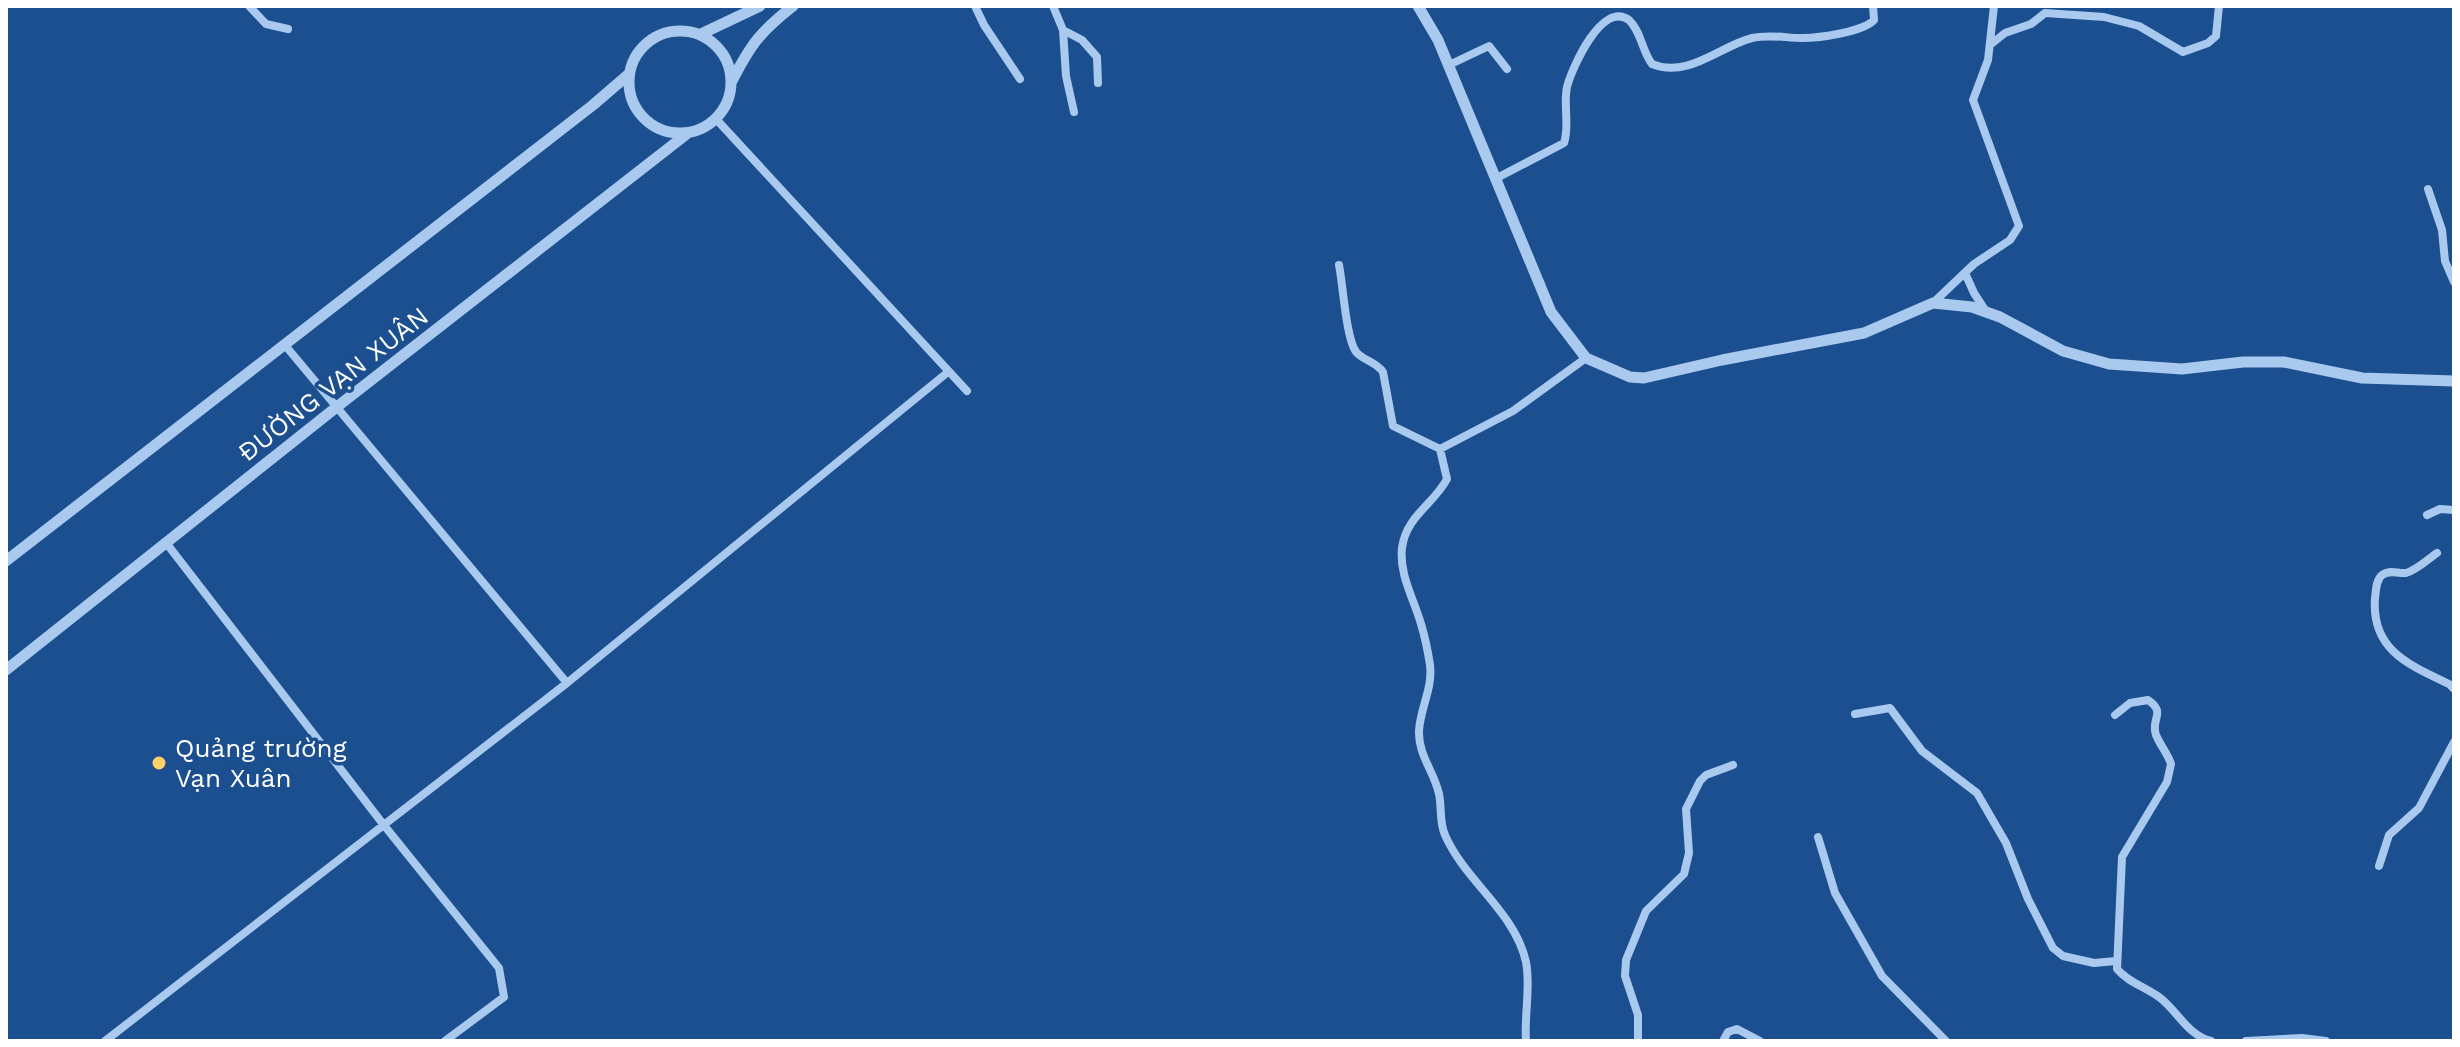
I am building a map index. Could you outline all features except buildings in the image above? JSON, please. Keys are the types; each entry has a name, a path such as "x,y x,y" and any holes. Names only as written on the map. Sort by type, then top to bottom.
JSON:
{"street":[{"path":"249,6 266,24 288,29"},
{"path":"701,34 760,6"},
{"path":"732,81 728,62 717,45 701,34 686,30 655,36 634,59 629,74 631,98 643,119 664,131 688,133 703,128 716,119 728,102 732,81 751,45 771,23 793,6"},
{"path":"975,6 1020,79"},
{"path":"1053,6 1063,30 1066,76 1074,112"},
{"path":"1418,6 1436,35 1551,312 1586,358 1630,377 1644,378 1864,333 1933,303 1965,273 2017,233 2019,226 1973,100 1988,60 1994,6"},
{"path":"1495,179 1564,143 1567,86 1594,30 1611,15 1620,14 1628,19 1635,27 1652,64 1668,68 1709,58 1754,37 1805,38 1863,28 1874,20 1873,6"},
{"path":"1990,45 2005,33 2031,24 2045,13 2104,17 2139,26 2183,52 2208,43 2216,36 2219,6"},
{"path":"1063,30 1082,40 1097,57 1098,83"},
{"path":"1449,65 1489,46 1507,69"},
{"path":"6,561 629,74"},
{"path":"716,119 967,391"},
{"name":"ĐƯỜNG VẠN XUÂN","path":"6,670 688,133"},
{"path":"2428,189 2442,230 2445,261 2454,282"},
{"path":"1339,265 1345,292 1346,320 1353,345 1358,354 1383,372 1393,426 1440,449"},
{"path":"1965,273 1987,313"},
{"path":"1933,303 1972,307 2063,351 2109,364 2182,369 2243,362 2284,362 2362,378 2454,381"},
{"path":"284,344 567,683"},
{"path":"1440,449 1513,411 1586,358"},
{"path":"105,1041 567,683 948,372"},
{"path":"1440,449 1447,479 1408,528 1402,556 1408,593 1422,626 1431,675 1419,726 1420,745 1440,795 1444,833 1468,871 1502,914 1522,950 1528,976 1526,1041"},
{"path":"2427,515 2454,503"},
{"path":"2440,509 2454,510"},
{"path":"167,544 383,824 499,968 504,997 445,1041"},
{"path":"2437,553 2407,572 2391,571 2380,576 2375,611 2383,639 2398,657 2454,689"},
{"path":"2115,715 2125,705 2140,700 2148,700 2155,705 2158,714 2154,732 2171,764 2167,782 2122,857 2116,961 2123,975 2160,997 2192,1031 2211,1041"},
{"path":"1855,714 1890,708 1922,751 1977,793 2006,843 2033,910 2053,948 2063,956 2094,963 2116,961"},
{"path":"2379,866 2389,835 2419,808 2454,742"},
{"path":"1638,1041 1638,1015 1625,976 1626,960 1646,911 1684,874 1689,853 1686,809 1700,781 1706,775 1733,765"},
{"path":"1818,837 1835,893 1882,976 1946,1041"},
{"path":"1723,1041 1728,1032 1737,1029 1760,1041"},
{"path":"2246,1041 2302,1038 2326,1041"}],"place":[{"name":"Quảng trường Vạn Xuân","path":"159,763"}]}
